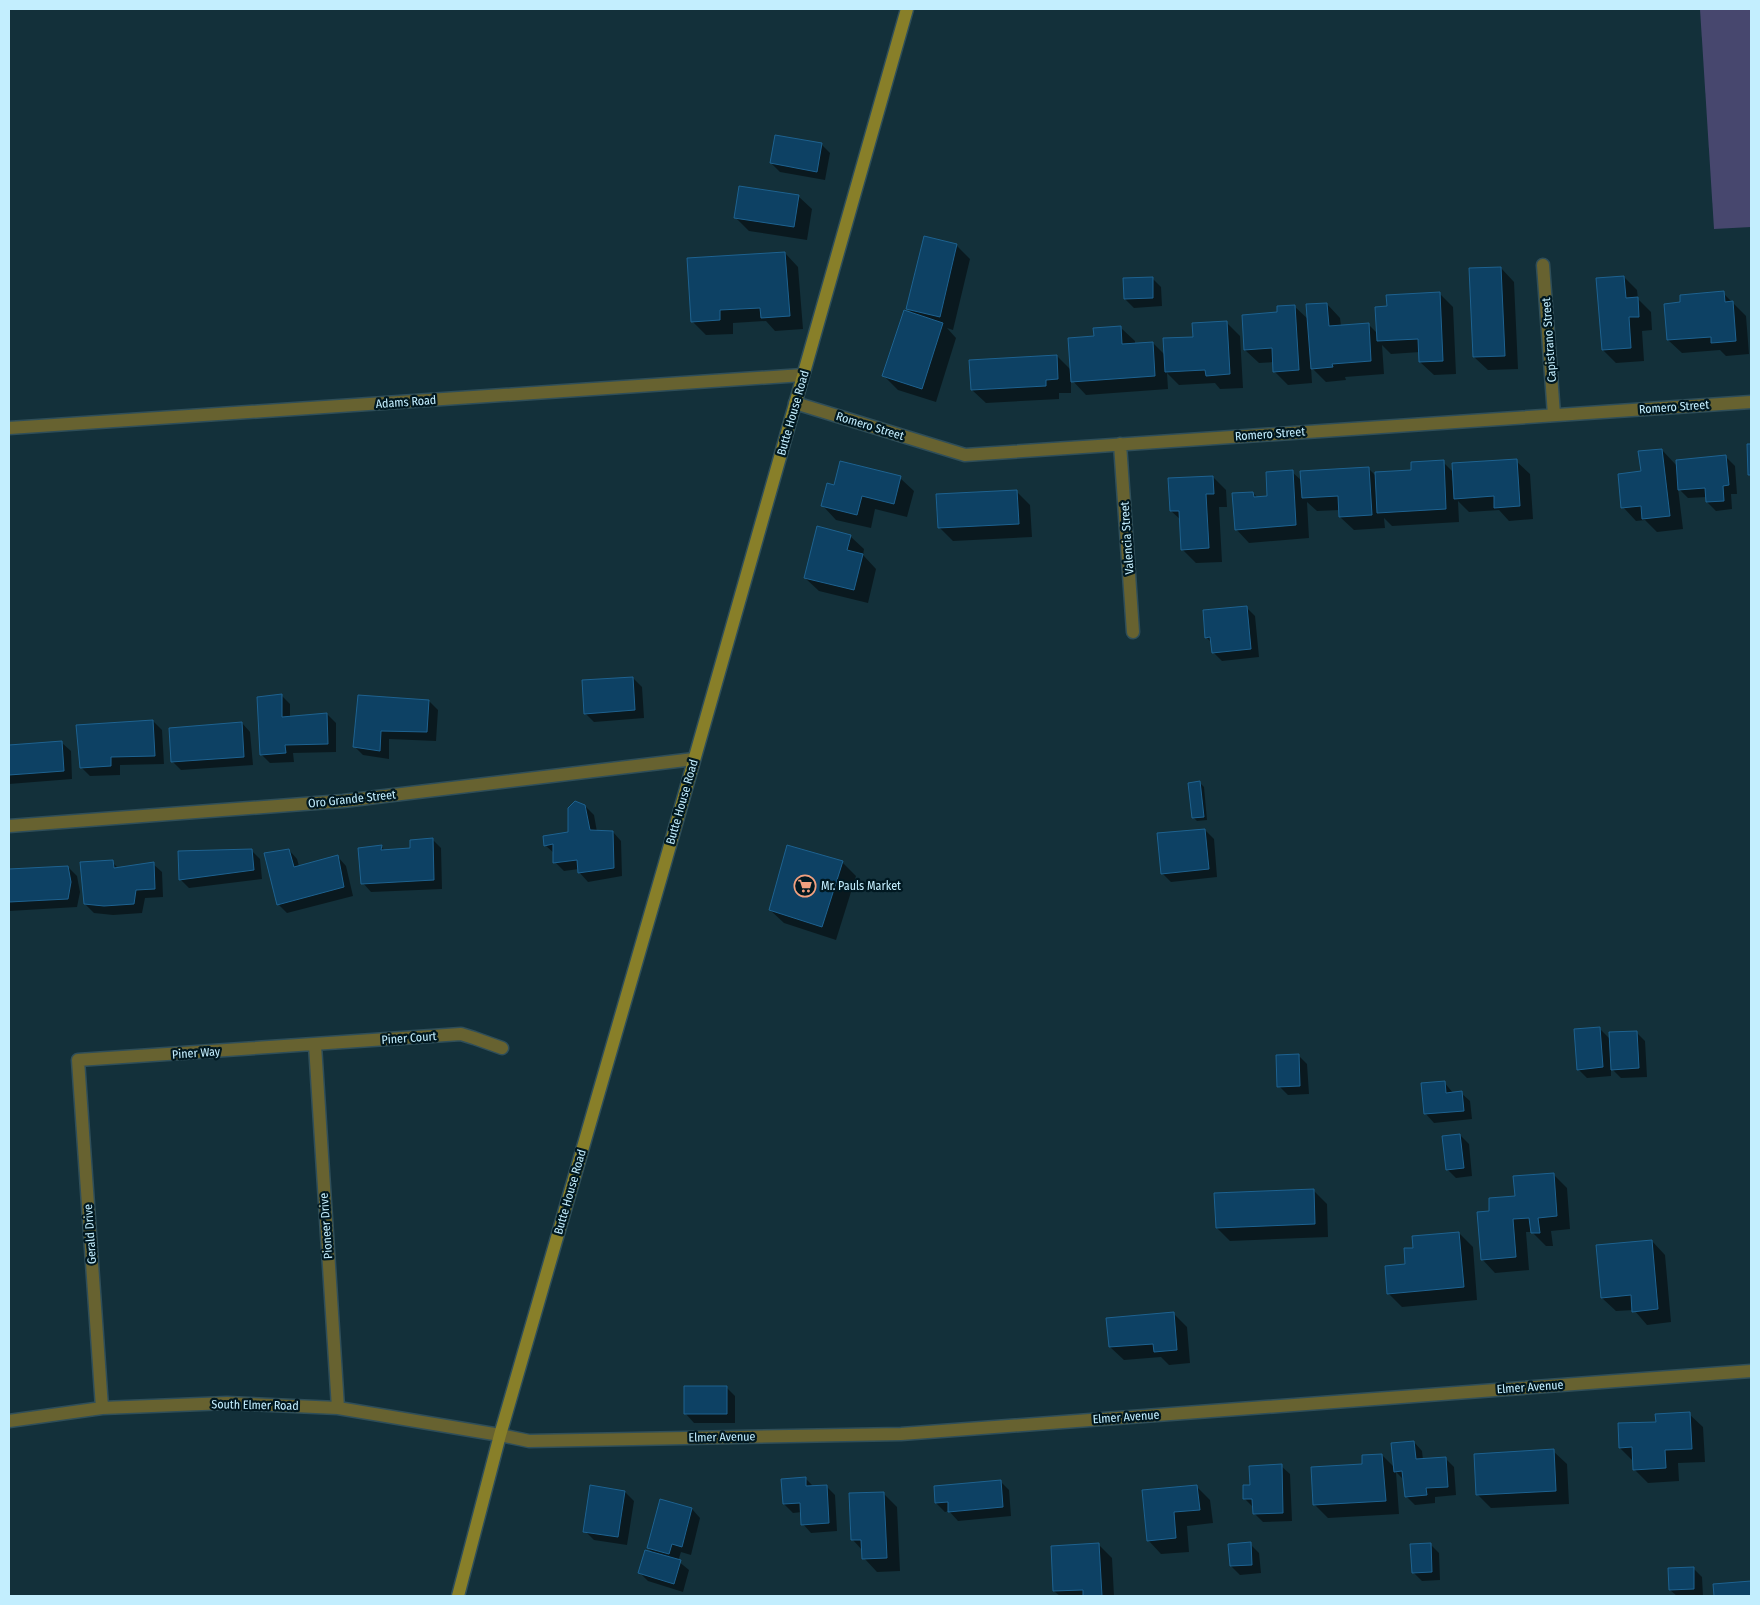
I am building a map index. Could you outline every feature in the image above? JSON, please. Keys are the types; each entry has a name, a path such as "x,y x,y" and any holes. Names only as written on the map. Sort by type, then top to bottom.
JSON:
{"main road":[{"name":"Butte House Road","path":"458,1596 500,1435 907,9"}],"street":[{"name":"Capistrano Street","path":"1543,265 1554,415"},
{"name":"Adams Road","path":"9,428 803,375"},
{"name":"Romero Street","path":"795,403 965,454 1751,402"},
{"name":"Valencia Street","path":"1120,444 1133,632"},
{"name":"Oro Grande Street","path":"9,826 343,801 694,759"},
{"name":"Piner Court","path":"315,1045 461,1034 502,1048"},
{"name":"Piner Way","path":"78,1060 315,1045"},
{"name":"Pioneer Drive","path":"315,1045 338,1408"},
{"name":"Gerald Drive","path":"78,1060 102,1408"},
{"name":"Elmer Avenue","path":"500,1435 529,1441 900,1434 1751,1371"},
{"name":"South Elmer Road","path":"9,1421 102,1408 227,1403 338,1408 500,1435"}],"shaded area":[{"path":"1700,9 1751,9 1751,227 1714,229"}],"building":[{"path":"775,135 822,143 817,172 770,163"},
{"path":"739,186 799,195 794,227 734,218"},
{"path":"924,236 957,244 940,317 906,309"},
{"path":"785,252 790,316 761,318 760,308 720,310 720,320 691,322 687,258"},
{"path":"1501,267 1505,356 1473,357 1469,268"},
{"path":"1624,276 1626,298 1638,297 1639,317 1629,317 1631,348 1602,350 1596,278"},
{"path":"1153,277 1153,298 1124,299 1123,278"},
{"path":"1724,291 1725,302 1733,301 1736,341 1711,343 1711,337 1667,340 1664,304 1680,302 1680,295"},
{"path":"1440,292 1443,361 1419,362 1418,339 1377,341 1375,307 1387,306 1386,295"},
{"path":"1327,303 1329,326 1369,323 1371,361 1332,364 1333,367 1311,369 1306,304"},
{"path":"1295,305 1299,370 1273,372 1272,348 1244,350 1242,315 1277,312 1277,306"},
{"path":"904,310 943,323 922,389 882,376"},
{"path":"1227,321 1230,374 1206,376 1205,370 1165,372 1163,338 1193,337 1192,323"},
{"path":"1121,326 1122,344 1153,342 1155,376 1071,382 1068,338 1094,336 1093,328"},
{"path":"1057,355 1058,379 1046,380 1046,386 971,390 969,360"},
{"path":"1747,444 1751,444 1751,475 1748,475"},
{"path":"1662,449 1670,516 1642,519 1641,506 1621,508 1618,474 1641,471 1638,451"},
{"path":"1726,455 1729,485 1723,486 1724,501 1706,502 1705,488 1678,490 1676,460"},
{"path":"1517,459 1520,506 1494,508 1494,496 1454,499 1452,463"},
{"path":"1444,460 1446,509 1377,513 1375,472 1411,470 1411,462"},
{"path":"840,461 901,476 894,504 862,496 857,515 821,506 827,483 834,485"},
{"path":"1369,467 1372,515 1339,517 1338,496 1302,498 1300,471"},
{"path":"1293,470 1296,525 1235,530 1232,493 1253,492 1254,497 1267,496 1266,472"},
{"path":"1213,476 1214,494 1206,494 1209,548 1181,550 1179,511 1170,511 1168,478"},
{"path":"1017,490 1019,524 938,528 936,494"},
{"path":"817,526 851,535 847,550 863,554 854,590 804,578"},
{"path":"1247,606 1251,649 1212,653 1210,637 1205,638 1203,610"},
{"path":"633,677 635,710 584,714 582,680"},
{"path":"282,694 282,717 327,713 328,744 285,745 286,753 260,755 257,697"},
{"path":"358,695 429,700 427,732 381,731 380,751 353,747"},
{"path":"153,720 155,756 111,757 111,766 80,768 76,725"},
{"path":"242,722 244,757 171,762 169,728"},
{"path":"62,741 64,771 9,775 9,745"},
{"path":"1200,781 1204,817 1192,818 1188,783"},
{"path":"575,801 585,805 590,830 613,831 614,868 578,873 577,860 553,863 553,844 544,846 543,836 568,832 568,808"},
{"path":"1205,829 1209,869 1161,874 1157,833"},
{"path":"433,838 434,880 361,884 358,848 382,845 381,850 410,848 410,840"},
{"name":"Mr. Pauls Market","path":"787,845 843,861 822,927 769,910"},
{"path":"252,849 254,870 179,880 178,851"},
{"path":"289,849 294,867 338,855 344,887 277,905 264,853"},
{"path":"113,860 114,868 154,862 155,889 136,890 134,904 104,906 84,904 80,862"},
{"path":"68,866 71,882 68,899 9,902 9,869"},
{"path":"1600,1027 1603,1067 1577,1070 1574,1029"},
{"path":"1637,1031 1639,1068 1611,1070 1609,1032"},
{"path":"1299,1054 1300,1086 1277,1087 1276,1055"},
{"path":"1445,1081 1446,1093 1462,1091 1464,1111 1424,1114 1421,1083"},
{"path":"1460,1134 1464,1168 1446,1170 1442,1136"},
{"path":"1554,1173 1557,1216 1538,1218 1540,1233 1531,1233 1529,1218 1513,1219 1516,1257 1481,1260 1477,1212 1489,1211 1489,1198 1515,1196 1513,1176"},
{"path":"1314,1189 1315,1224 1216,1228 1214,1193"},
{"path":"1459,1232 1464,1287 1387,1294 1385,1266 1405,1264 1404,1248 1413,1248 1412,1236"},
{"path":"1652,1240 1658,1309 1632,1312 1631,1295 1601,1298 1596,1245"},
{"path":"1174,1312 1177,1350 1154,1352 1153,1344 1109,1347 1106,1318"},
{"path":"684,1386 727,1386 727,1414 684,1414"},
{"path":"1690,1412 1692,1449 1665,1450 1666,1468 1633,1470 1632,1447 1619,1448 1618,1423 1656,1422 1655,1414"},
{"path":"1414,1441 1416,1459 1446,1457 1448,1487 1426,1488 1427,1495 1405,1497 1402,1471 1394,1472 1391,1443"},
{"path":"1554,1449 1556,1491 1476,1495 1474,1454"},
{"path":"1382,1454 1386,1501 1313,1505 1311,1467 1362,1464 1362,1455"},
{"path":"1282,1464 1283,1513 1253,1514 1252,1499 1243,1499 1243,1485 1250,1485 1249,1466"},
{"path":"806,1477 806,1486 827,1485 829,1523 801,1525 800,1503 783,1504 781,1479"},
{"path":"1001,1480 1003,1507 948,1512 948,1502 935,1503 934,1486"},
{"path":"590,1485 625,1491 618,1537 583,1532"},
{"path":"1197,1485 1200,1510 1174,1512 1176,1538 1147,1541 1142,1490"},
{"path":"884,1492 887,1558 862,1559 861,1540 851,1540 849,1493"},
{"path":"660,1499 692,1508 682,1547 672,1544 669,1554 647,1548"},
{"path":"1251,1542 1252,1565 1230,1566 1228,1544"},
{"path":"1099,1543 1102,1596 1083,1596 1083,1590 1053,1591 1051,1546"},
{"path":"1431,1543 1432,1572 1412,1573 1410,1544"},
{"path":"645,1550 681,1560 674,1584 638,1573"},
{"path":"1694,1567 1694,1589 1669,1590 1668,1568"},
{"path":"1751,1581 1751,1596 1714,1596 1713,1584"}],"place":[{"name":"Mr. Pauls Market","path":"805,886"}]}
